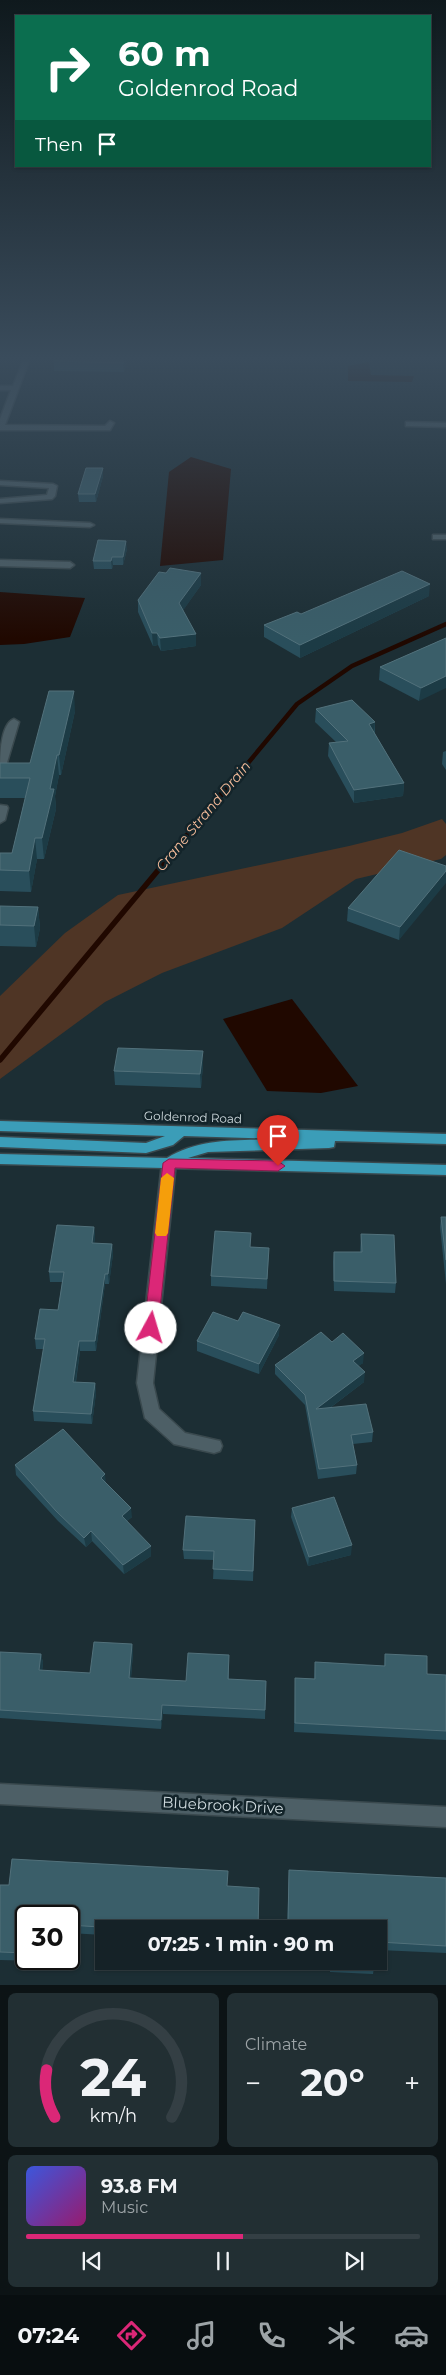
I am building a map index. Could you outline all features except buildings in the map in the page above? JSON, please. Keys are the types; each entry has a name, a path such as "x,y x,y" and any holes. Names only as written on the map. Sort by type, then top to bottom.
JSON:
{"main road":[{"name":"Goldenrod Road","path":"7,1126 446,1139"},
{"path":"7,1143 146,1148 168,1141 180,1132"},
{"path":"169,1163 184,1154 208,1146 446,1139"},
{"path":"5,1159 446,1170"}],"street":[{"path":"0,483 53,486 49,497 0,501"},
{"path":"0,521 90,525"},
{"path":"436,537 446,537"},
{"path":"0,563 70,565"},
{"path":"1,766 4,737 14,722"},
{"path":"0,808 3,808 0,820"},
{"path":"169,1163 145,1383 151,1412 180,1439 214,1446"},
{"name":"Bluebrook Drive","path":"0,1794 446,1817"}],"shaded area":[{"path":"191,457 231,469 223,560 160,566 169,472"},
{"path":"0,592 85,598 70,637 24,644 0,645"},
{"path":"442,819 446,824 446,855 441,859 356,879 282,928 162,973 105,1002 0,1079 0,996 65,933 118,895 349,846 402,833"},
{"path":"292,999 358,1086 321,1093 267,1091 223,1019"}],"waterway":[{"name":"Crane Strand Drain","path":"224,792 297,704 352,666 446,624"},
{"name":"Crane Strand Drain","path":"0,1060 225,790"}],"slow traffic":[{"path":"161,1233 167,1178"}],"route":[{"path":"151,1328 169,1163 278,1166"}]}
